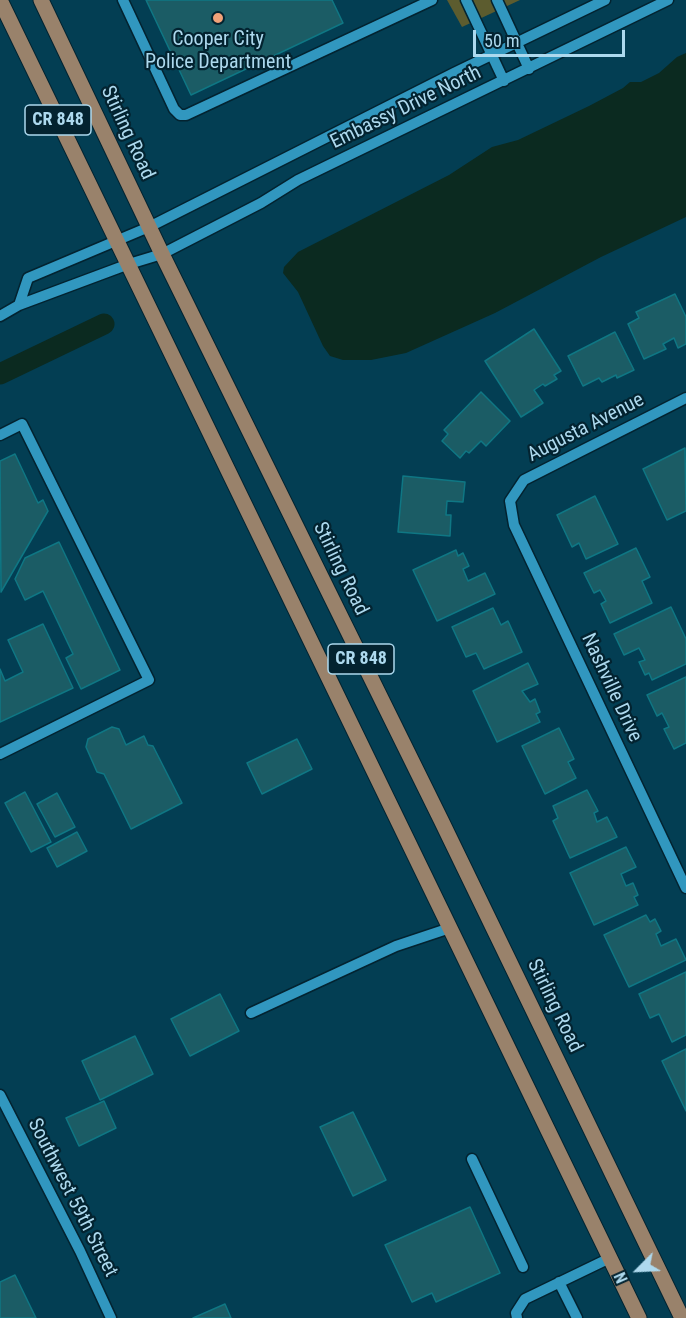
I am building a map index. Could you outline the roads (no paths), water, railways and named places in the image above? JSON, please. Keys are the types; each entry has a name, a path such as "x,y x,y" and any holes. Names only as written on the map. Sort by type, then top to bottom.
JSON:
{"main road":[{"name":"CR 848","path":"0,0 639,1318"},
{"name":"Stirling Road","path":"40,0 162,255 457,853 682,1318"}],"street":[{"path":"123,0 174,108 180,115 186,115 432,0"},
{"path":"466,0 504,81"},
{"path":"497,0 529,69"},
{"name":"Embassy Drive North","path":"19,305 28,278 149,227 604,0"},
{"name":"Embassy Drive North","path":"0,316 19,305 129,264 162,255 261,203 298,180 668,0"},
{"name":"Augusta Avenue","path":"510,501 524,480 686,398"},
{"path":"0,435 22,424 149,680 0,754"},
{"name":"Nashville Drive","path":"510,501 514,525 686,888"},
{"path":"251,1013 396,946 450,928"},
{"name":"Southwest 59th Street","path":"0,1095 80,1251 111,1318"},
{"path":"472,1160 523,1267"},
{"path":"517,1318 516,1313 525,1299 610,1258"},
{"path":"559,1282 577,1318"}],"waterway":[{"path":"0,374 104,324"}],"place":[{"name":"Cooper City Police Department","path":"218,18"}]}
